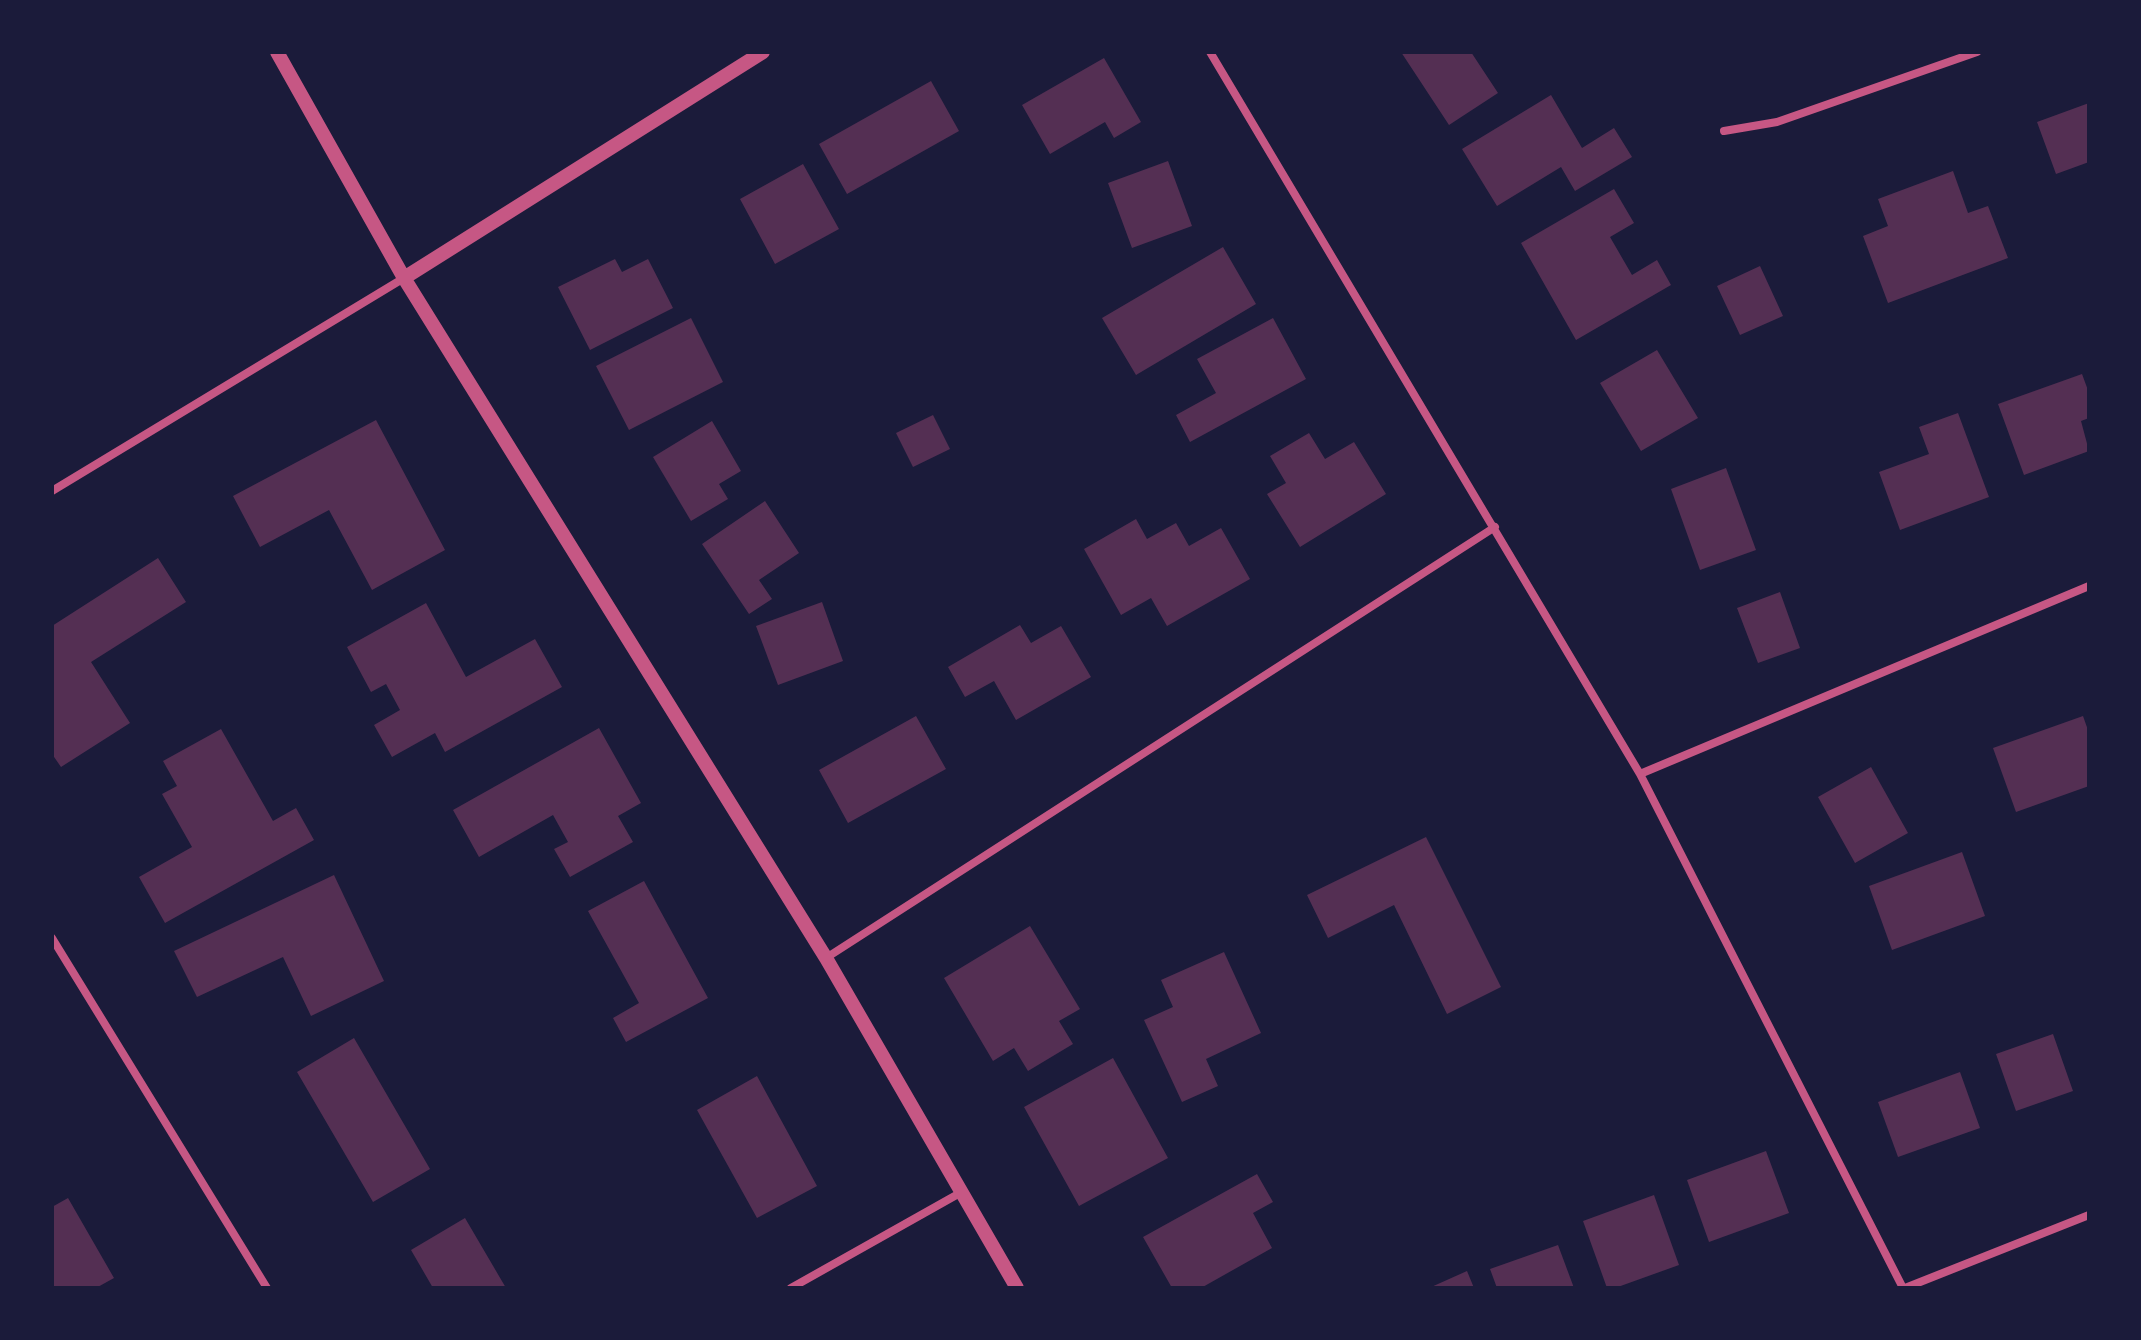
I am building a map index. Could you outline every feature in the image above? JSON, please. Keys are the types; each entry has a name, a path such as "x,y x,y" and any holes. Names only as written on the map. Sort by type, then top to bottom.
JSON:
{"street":[{"path":"277,52 404,278 826,958 1017,1288"},
{"path":"52,491 404,278 763,52"},
{"path":"1210,52 1640,774 1904,1288 2089,1215"},
{"path":"1724,131 1777,122 1977,52"},
{"path":"826,958 1495,527"},
{"path":"1640,774 2089,586"},
{"path":"52,938 267,1288"},
{"path":"791,1288 960,1193"}],"building":[{"path":"1401,52 1471,52 1498,93 1449,125"},
{"path":"1104,58 1141,122 1114,138 1105,122 1050,154 1022,105"},
{"path":"931,81 959,131 847,194 819,144"},
{"path":"1551,95 1582,148 1614,128 1632,157 1575,191 1561,167 1497,206 1462,149"},
{"path":"2089,103 2089,162 2056,174 2037,122"},
{"path":"1168,161 1192,226 1132,248 1108,183"},
{"path":"803,164 839,229 775,264 740,199"},
{"path":"1953,171 1968,213 1988,206 2008,258 1888,303 1863,236 1888,226 1878,199"},
{"path":"1614,189 1634,223 1610,237 1632,275 1657,260 1671,285 1576,340 1521,243"},
{"path":"1223,247 1256,304 1136,375 1102,318"},
{"path":"615,259 622,272 648,259 673,308 590,350 558,287"},
{"path":"1760,266 1783,316 1740,335 1717,286"},
{"path":"691,318 723,382 629,430 596,366"},
{"path":"1273,318 1306,379 1190,442 1176,415 1216,393 1197,359"},
{"path":"1657,350 1698,418 1641,451 1600,383"},
{"path":"2082,374 2089,393 2089,418 2081,421 2089,451 2024,475 1998,404"},
{"path":"1958,413 1989,497 1900,530 1879,472 1929,454 1919,427"},
{"path":"933,415 950,449 913,467 896,433"},
{"path":"376,420 445,550 372,590 329,510 260,547 233,496"},
{"path":"712,421 741,471 719,484 728,499 691,521 653,457"},
{"path":"1309,433 1325,459 1354,442 1386,494 1300,547 1267,494 1286,483 1270,456"},
{"path":"1726,468 1756,550 1700,570 1671,489"},
{"path":"765,501 799,553 759,580 772,599 749,614 702,544"},
{"path":"1136,519 1147,539 1176,523 1189,546 1221,528 1250,579 1167,626 1151,598 1121,615 1084,549"},
{"path":"158,558 186,602 91,662 130,723 61,767 52,754 52,626"},
{"path":"1780,592 1800,648 1758,663 1737,608"},
{"path":"822,602 843,661 778,685 756,626"},
{"path":"426,603 466,677 535,639 562,687 445,752 435,733 392,757 374,725 400,710 386,684 371,692 347,647"},
{"path":"1020,625 1031,643 1061,626 1091,677 1016,720 994,681 965,697 948,667"},
{"path":"916,716 946,769 848,823 819,770"},
{"path":"2083,716 2089,733 2089,786 2016,812 1993,748"},
{"path":"599,728 641,803 618,816 633,842 570,877 554,849 568,842 553,815 479,857 453,810"},
{"path":"221,729 273,821 296,808 314,840 165,923 139,877 192,847 162,794 177,786 163,761"},
{"path":"1871,767 1908,833 1855,863 1818,797"},
{"path":"1426,837 1501,987 1447,1014 1394,905 1328,938 1307,895"},
{"path":"1962,852 1985,916 1892,950 1869,886"},
{"path":"334,875 384,981 311,1016 283,957 197,997 174,951"},
{"path":"644,881 708,998 626,1042 613,1018 639,1003 588,911"},
{"path":"1030,926 1080,1009 1059,1021 1073,1044 1028,1071 1014,1048 993,1061 944,978"},
{"path":"1224,952 1261,1033 1206,1059 1218,1086 1182,1102 1144,1020 1173,1007 1161,980"},
{"path":"2053,1034 2073,1091 2016,1111 1996,1054"},
{"path":"354,1038 430,1169 373,1202 297,1072"},
{"path":"1113,1058 1168,1158 1079,1206 1024,1107"},
{"path":"1960,1072 1980,1128 1898,1157 1878,1102"},
{"path":"757,1076 817,1186 757,1218 697,1110"},
{"path":"1766,1151 1789,1213 1709,1242 1687,1180"},
{"path":"1257,1174 1273,1202 1253,1213 1272,1248 1201,1288 1172,1288 1143,1237"},
{"path":"1654,1195 1679,1265 1615,1288 1607,1288 1583,1221"},
{"path":"68,1198 114,1278 96,1288 52,1288 52,1207"},
{"path":"465,1218 506,1288 433,1288 411,1250"},
{"path":"1558,1245 1574,1288 1497,1288 1490,1269"},
{"path":"1467,1271 1474,1288 1429,1288"}]}
